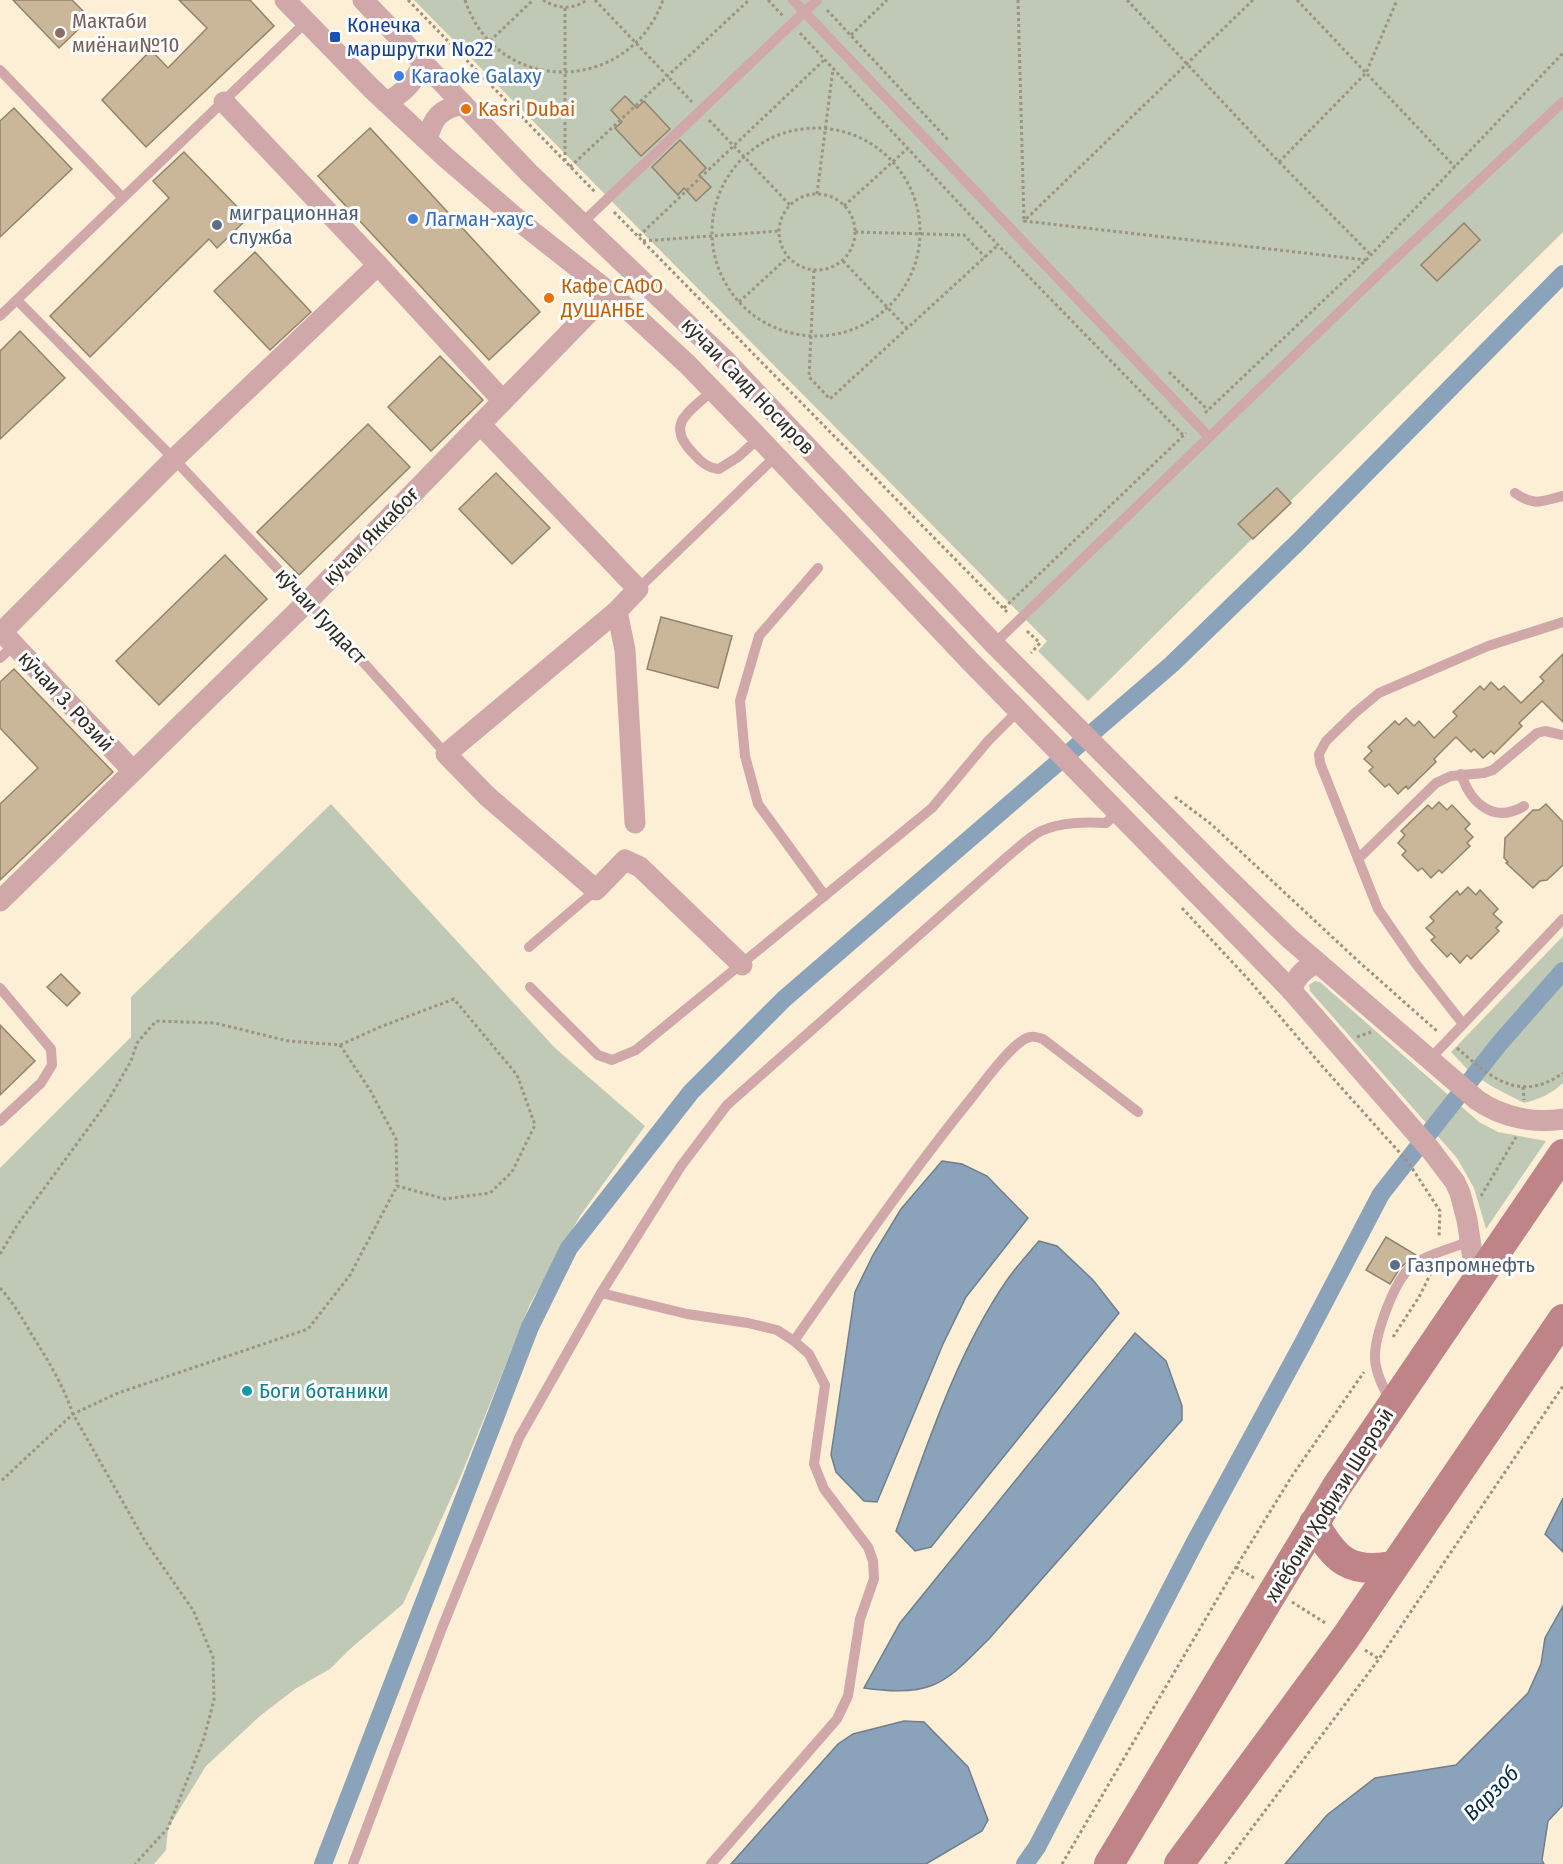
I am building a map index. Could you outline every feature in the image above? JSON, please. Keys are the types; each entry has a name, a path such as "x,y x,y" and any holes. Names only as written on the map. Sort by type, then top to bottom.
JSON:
{"main road":[{"name":"хиёбони Ҳофизи Шерозӣ","path":"1109,1864 1314,1523 1563,1154"},
{"path":"1179,1864 1346,1636 1563,1319"},
{"path":"1314,1523 1332,1550 1347,1562 1366,1569 1393,1566"}],"street":[{"name":"кӯчаи Саид Носиров","path":"285,0 427,140 505,208 609,292 713,390 1037,731 1291,990 1446,1169 1460,1192 1471,1241 1474,1286"},
{"name":"кӯчаи Саид Носиров","path":"363,0 529,173 697,332 1058,710 1268,918 1477,1100 1496,1111 1532,1120 1563,1119"},
{"path":"386,102 410,85 424,64"},
{"path":"224,102 502,401"},
{"path":"427,140 438,115 451,107 463,105"},
{"path":"4,642 174,459 378,265"},
{"name":"кӯчаи Яккабоғ","path":"0,900 308,601 609,292"},
{"path":"756,435 775,412"},
{"path":"480,424 638,589 617,611 447,754 487,796 596,890 625,860 640,867 742,965"},
{"path":"617,611 625,650 635,823"},
{"name":"кӯчаи З. Розий","path":"4,642 133,771"},
{"path":"1291,990 1302,971 1318,963"}],"lane":[{"path":"793,0 1209,437"},
{"path":"581,224 817,0"},
{"path":"0,315 306,22"},
{"path":"0,70 123,198"},
{"path":"994,644 1384,269 1563,102"},
{"name":"кӯчаи Гулдаст","path":"17,300 174,459 308,601 447,754"},
{"path":"713,390 684,418 679,427 681,439 693,453 707,466 719,469 738,458 756,435"},
{"path":"638,589 776,456"},
{"path":"1515,493 1524,499 1538,503 1563,496"},
{"path":"818,568 759,636 740,701 745,756 758,804 825,896"},
{"path":"1463,1024 1416,964 1378,909 1320,763 1319,754 1326,741 1368,701 1389,687 1508,638 1563,622"},
{"path":"530,987 598,1055 612,1060 636,1050 932,808 988,741 1018,711"},
{"path":"1358,859 1436,783 1451,776 1484,774 1493,770 1537,733 1545,731 1563,735"},
{"path":"1461,774 1464,784 1475,800 1492,812 1509,813 1524,806"},
{"path":"353,1864 442,1628 519,1438 601,1293 681,1166 727,1105 1007,857 1039,832 1060,825 1106,822 1112,806"},
{"path":"529,947 596,890"},
{"path":"1429,1060 1563,919"},
{"path":"0,988 51,1049 52,1065 41,1083 0,1121"},
{"path":"794,1341 927,1152 1000,1062 1020,1042 1030,1036 1043,1039 1138,1112"},
{"path":"1392,1405 1380,1379 1375,1359 1387,1310 1398,1283 1410,1267 1471,1241"},
{"path":"601,1293 687,1314 748,1323 777,1330 809,1354 825,1385 813,1464 824,1490 868,1547 873,1561 874,1579 861,1619 848,1696 837,1719 711,1864"}],"path":[{"path":"408,0 1004,609 1040,643 1030,654"},
{"path":"465,0 473,19 490,41 505,54 523,64 549,72 564,73 589,70 626,52 653,22 663,0"},
{"path":"490,41 532,0"},
{"path":"543,0 565,8 587,0"},
{"path":"570,167 749,0"},
{"path":"768,0 998,245 1184,436"},
{"path":"639,236 887,0"},
{"path":"1018,0 1024,221"},
{"path":"1128,0 1279,162 1384,269"},
{"path":"1024,221 1253,0"},
{"path":"1297,0 1455,166"},
{"path":"1279,162 1366,73 1397,0"},
{"path":"565,8 565,161"},
{"path":"1004,609 1366,260 1563,53"},
{"path":"817,194 833,69"},
{"path":"825,129 859,138 877,148 892,162 913,195 920,234 918,250 908,282 888,308 867,323 844,333 811,336 798,335 772,326 749,312 739,302 724,281 714,249 713,235 714,213 718,198 734,169 745,157 758,146 787,132 825,129"},
{"path":"844,206 908,148"},
{"path":"817,194 836,200 844,206 850,213 855,232 854,243 843,261 829,268 814,270 804,268 788,257 783,250 779,231 784,213 790,205 807,195 817,194"},
{"path":"1024,221 1366,260"},
{"path":"643,241 779,231"},
{"path":"855,232 964,235 985,256"},
{"path":"814,270 809,377 830,399 998,245"},
{"path":"739,302 788,257"},
{"path":"843,261 907,328"},
{"path":"1174,796 1211,824 1349,953 1496,1080 1523,1087 1546,1083 1563,1073"},
{"path":"1062,1864 1236,1567 1310,1449 1353,1386 1393,1338 1419,1297 1433,1269 1440,1223 1440,1211 1408,1162 1249,980 1176,903"},
{"path":"0,1254 18,1224 106,1104 131,1061 137,1043 156,1022 215,1023 288,1041 340,1046 380,1026 454,999 517,1075 535,1125 512,1172 490,1193 445,1199 397,1186"},
{"path":"1352,1039 1375,1030"},
{"path":"0,1482 73,1414 118,1393 308,1329 350,1275 397,1186 396,1139 370,1090 340,1046"},
{"path":"1523,1087 1524,1103"},
{"path":"1477,1199 1482,1196 1516,1136"},
{"path":"0,1288 10,1299 48,1361 67,1396 73,1414 145,1541 193,1610 213,1657 214,1700 204,1738 168,1828 135,1864"},
{"path":"1225,1864 1379,1659 1563,1386"},
{"path":"1236,1567 1258,1581"},
{"path":"1289,1600 1331,1627"},
{"path":"1361,1647 1379,1659"}],"green space":[{"path":"414,0 1563,0 1563,232 1088,701 1038,651 1047,641"},
{"name":"Боги ботаники","path":"331,804 555,1048 645,1126 580,1216 530,1304 460,1478 403,1604 330,1669 295,1689 260,1716 206,1766 168,1828 166,1850 154,1864 0,1864 0,1168 131,1037 131,997"},
{"path":"1563,936 1563,1083 1545,1096 1524,1103 1471,1073 1451,1052"},
{"path":"1315,981 1320,982 1479,1122 1498,1132 1546,1141 1486,1229 1474,1188 1457,1158 1310,991 1309,985"}],"water":[{"path":"942,1161 962,1164 987,1176 1028,1218 966,1297 943,1344 877,1502 864,1501 836,1472 831,1455 855,1292 873,1255 901,1209"},
{"path":"1039,1241 1057,1246 1093,1280 1119,1313 931,1547 915,1551 896,1531 931,1434 972,1339 1011,1275"},
{"path":"1135,1333 1166,1361 1182,1406 1182,1420 988,1640 956,1671 925,1688 890,1690 864,1688 900,1623"},
{"path":"1563,1498 1563,1552 1545,1534"},
{"name":"Варзоб","path":"1563,1606 1563,1805 1548,1821 1542,1860 1544,1864 1285,1864 1327,1815 1375,1778 1456,1765 1528,1693 1541,1664 1545,1638"},
{"path":"904,1721 924,1722 968,1767 988,1820 982,1831 926,1864 731,1864 838,1744 853,1734"}],"building":[{"name":"Мактаби миёнаи№10","path":"13,0 72,0 90,18 59,48"},
{"path":"179,0 250,0 274,26 146,147 102,100 151,50 168,68 207,28"},
{"path":"625,96 637,108 644,101 670,129 641,156 615,128 622,122 611,110"},
{"path":"14,108 72,169 0,237 0,121"},
{"path":"370,128 540,312 489,360 318,176"},
{"path":"680,140 706,168 699,175 711,187 696,201 684,188 678,195 652,167"},
{"path":"184,152 248,218 217,248 209,239 90,357 50,316 169,198 153,181"},
{"path":"1464,223 1480,240 1437,281 1421,265"},
{"path":"255,252 311,312 270,350 214,291"},
{"path":"20,331 65,378 0,439 0,351"},
{"path":"440,356 483,400 431,451 388,407"},
{"path":"368,424 410,467 299,575 257,532"},
{"path":"496,473 550,528 512,564 459,509"},
{"path":"1277,488 1291,503 1253,539 1238,524"},
{"path":"225,555 267,599 159,705 116,661"},
{"path":"661,617 732,636 718,688 647,669"},
{"path":"1563,654 1563,722 1542,701 1519,723 1522,726 1494,754 1491,751 1483,758 1474,749 1471,752 1456,737 1434,759 1436,762 1408,789 1406,786 1398,794 1389,784 1385,787 1369,771 1373,767 1364,759 1372,751 1368,747 1395,721 1399,725 1406,718 1414,726 1419,721 1434,738 1457,716 1453,712 1480,686 1484,690 1491,682 1499,690 1504,686 1521,703 1544,681 1540,677"},
{"path":"14,669 113,772 0,880 0,804 38,768 0,728 0,682"},
{"path":"1439,802 1447,810 1452,805 1470,824 1465,829 1473,837 1467,843 1470,846 1442,873 1439,870 1431,878 1422,868 1418,871 1402,855 1406,851 1398,843 1405,835 1401,831 1428,805 1432,809"},
{"path":"1546,804 1563,822 1563,865 1547,880 1540,881 1533,888 1506,863 1508,862 1504,858 1505,838 1533,810 1539,810"},
{"path":"1468,887 1476,895 1480,890 1498,909 1493,914 1502,922 1496,928 1499,931 1471,959 1467,955 1460,963 1451,953 1447,957 1431,940 1435,937 1426,928 1434,921 1430,917 1457,891 1460,895"},
{"path":"61,974 80,993 67,1006 47,987"},
{"path":"0,1025 35,1061 0,1095"},
{"name":"Газпромнефть","path":"1386,1237 1416,1255 1400,1268 1390,1284 1366,1270"}],"waterway":[{"path":"323,1864 530,1327 569,1248 691,1092 784,999 1172,664 1298,542 1563,274"},
{"path":"1025,1864 1037,1847 1196,1540 1381,1194 1499,1044 1563,971"}],"place":[{"name":"Мактаби миёнаи№10","path":"60,33"},
{"name":"Конечка маршрутки No22","path":"335,37"},
{"name":"Karaoke Galaxy","path":"399,76"},
{"name":"Kasri Dubai","path":"466,109"},
{"name":"Лагман-хаус","path":"413,219"},
{"name":"миграционная служба","path":"217,225"},
{"name":"Кафе САФО ДУШАНБЕ","path":"549,298"},
{"name":"Газпромнефть","path":"1395,1265"},
{"name":"Боги ботаники","path":"247,1391"}]}
